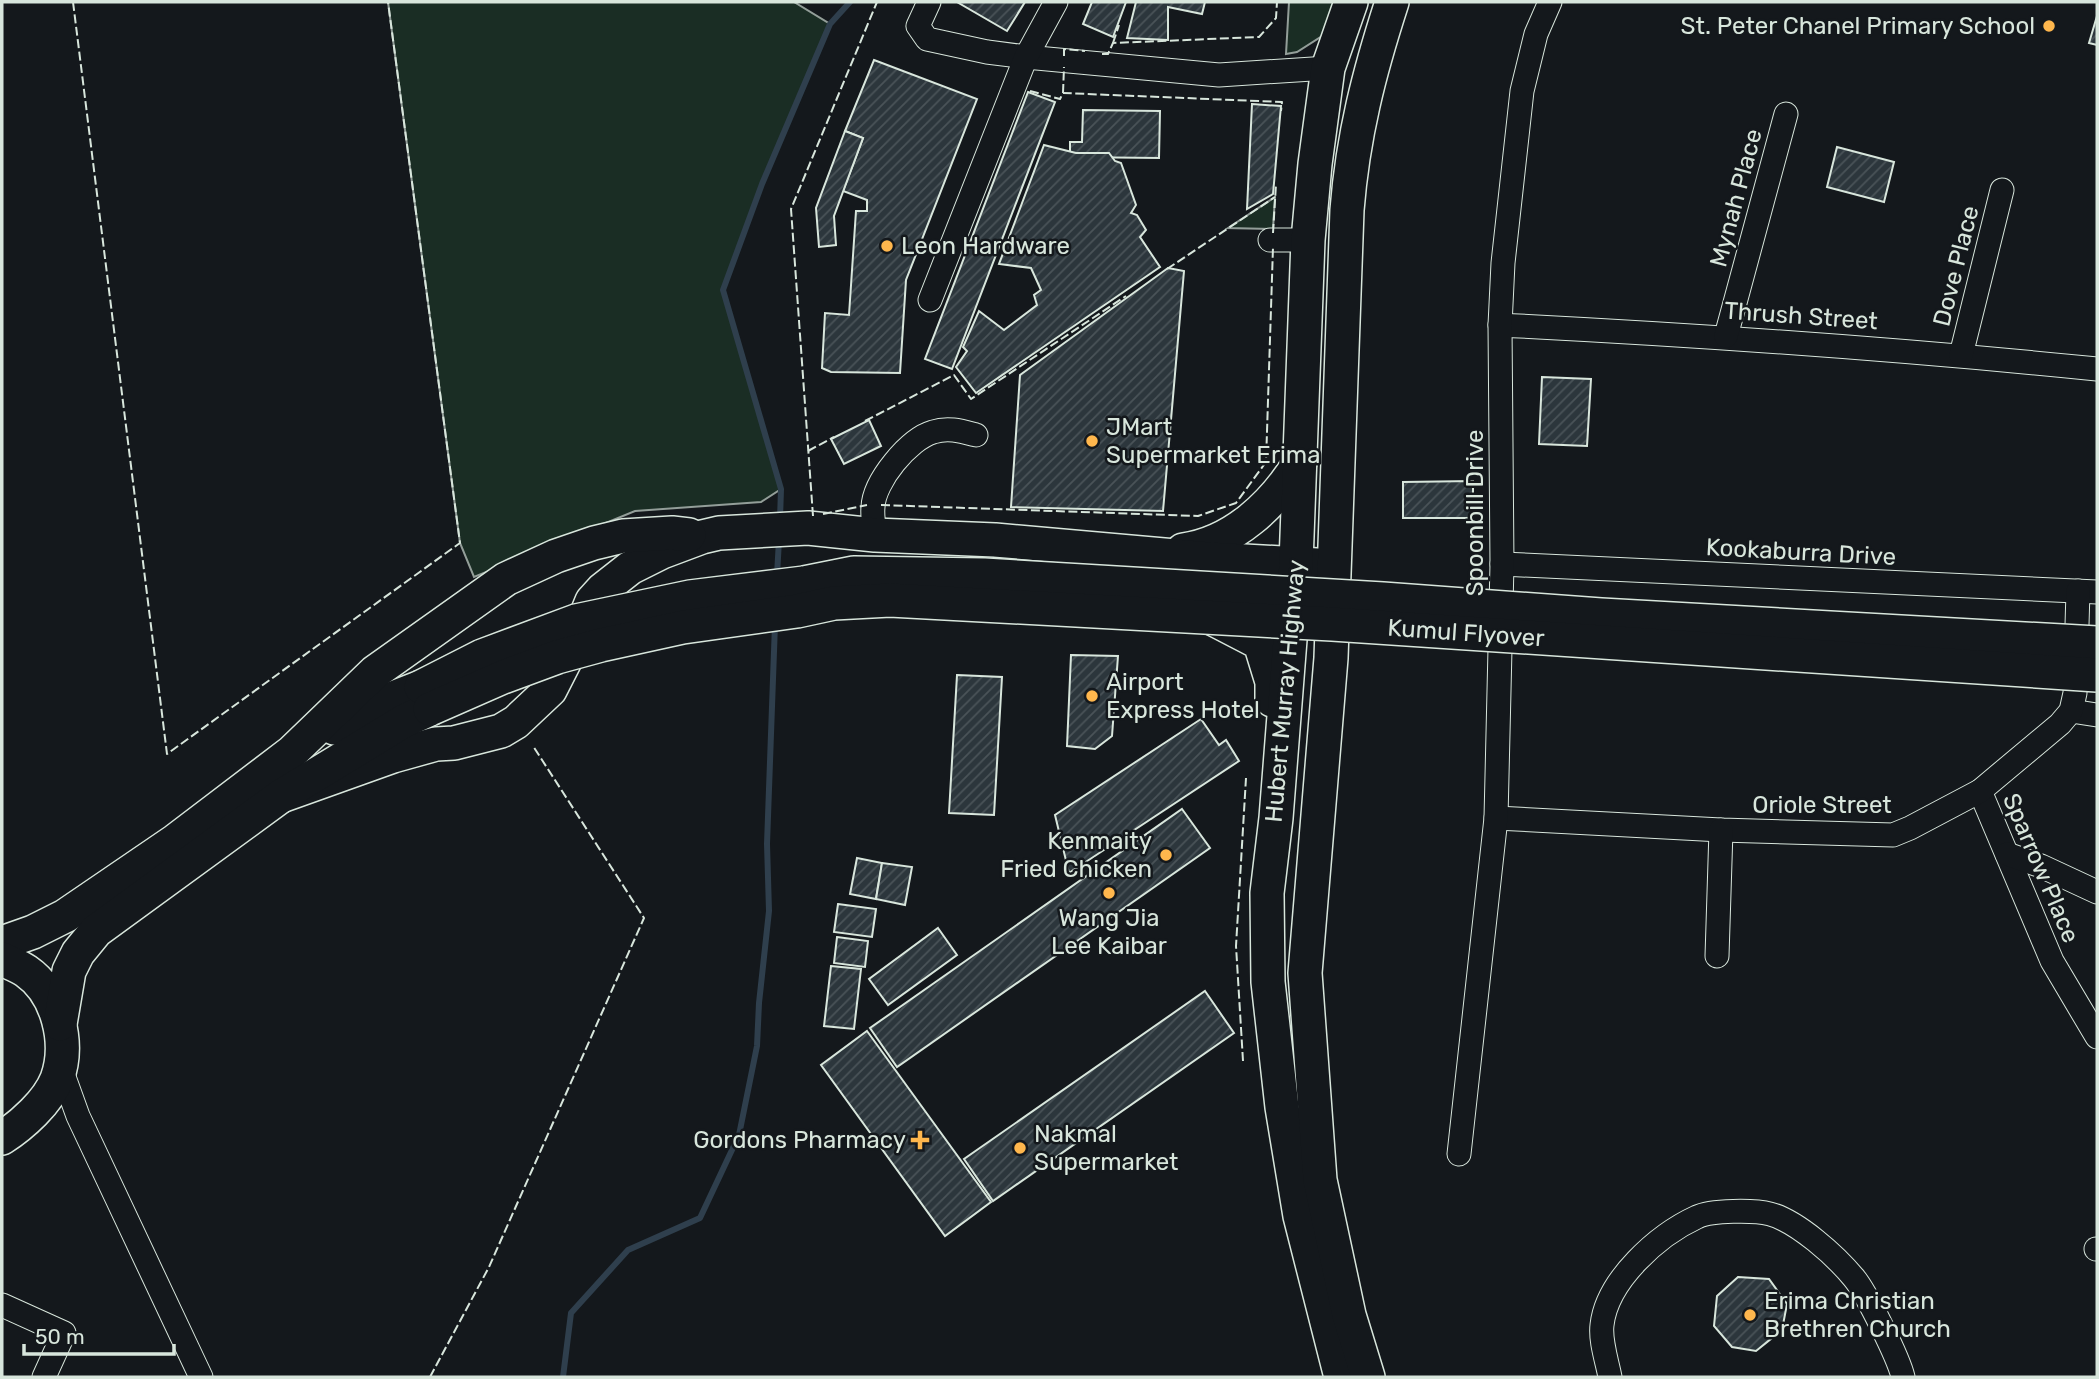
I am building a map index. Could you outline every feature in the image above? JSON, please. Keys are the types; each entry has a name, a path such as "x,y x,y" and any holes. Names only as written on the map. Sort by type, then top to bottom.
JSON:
{"highway":[{"name":"Hubert Murray Highway","path":"1341,1377 1300,1216 1282,1107 1268,982 1267,893 1276,818 1296,564 1308,240 1315,164 1328,68 1351,2"},
{"name":"Hubert Murray Highway","path":"1368,1377 1349,1315 1320,1180 1305,973 1329,685 1351,160 1370,67 1392,2"},
{"path":"1146,554 1211,545 1228,535 1264,509 1286,484 1300,462"},
{"path":"2,943 33,932 65,916 175,841 292,752 375,672 506,579 556,556 623,536 672,533 710,535 808,528 875,535 995,540 1146,554 1335,566"},
{"path":"281,796 436,744 454,743 500,731 516,722 550,690 592,601 602,590 630,568 662,552 710,535"},
{"path":"875,535 1164,595 1259,643 1272,682 1276,818"},
{"name":"Kumul Flyover","path":"426,698 482,656 576,621 690,597 804,583 854,573 984,575 1382,598 1601,615 2097,643"},
{"name":"Kumul Flyover","path":"426,698 503,677 556,657 683,627 834,603 890,600 1121,611 2097,675"},
{"path":"292,752 380,703 426,698"},
{"path":"60,1024 69,971 78,953 96,931 281,796 404,721 426,698"},
{"path":"2,960 26,971 46,989 60,1024 62,1040 56,1081 43,1101 2,1138"}],"street":[{"path":"929,2 918,26 927,39 987,52 1026,58 1219,75 1328,68"},
{"path":"930,300 1026,58 1056,2"},
{"name":"Spoonbill Drive","path":"1459,1154 1496,818 1502,564 1500,325 1504,250 1522,91 1536,34 1550,2"},
{"name":"Mynah Place","path":"1726,336 1786,114"},
{"name":"Dove Place","path":"1961,355 2002,190"},
{"path":"1270,240 1308,240"},
{"name":"Thrush Street","path":"1500,325 1726,336 2097,369"},
{"path":"875,535 873,504 890,466 912,444 932,432 952,428 976,435"},
{"name":"Kookaburra Drive","path":"1502,564 2088,592"},
{"path":"2088,592 2071,711 2097,715"},
{"name":"Oriole Street","path":"1496,818 1721,830 1893,835 1980,791 2060,724 2071,711"},
{"name":"Sparrow Place","path":"1980,791 2052,961 2097,1037"},
{"path":"1717,956 1721,830"},
{"path":"2007,854 2041,866 2097,892"},
{"path":"60,1066 78,1116 201,1377"},
{"path":"1610,1377 1602,1326 1609,1300 1638,1258 1699,1215 1735,1212 1771,1214 1813,1236 1855,1279 1889,1343 1903,1377"},
{"path":"2,1305 64,1333 44,1377"}],"green space":[{"path":"388,2 794,2 830,24 762,184 723,290 781,489 761,502 635,511 474,577 460,543"},
{"path":"1289,2 1334,2 1322,36 1297,52 1286,54"},
{"path":"1275,197 1273,229 1228,228"}],"building":[{"path":"957,2 1025,2 1007,31"},
{"path":"1092,2 1126,2 1113,37 1083,24"},
{"path":"1136,2 1205,2 1202,14 1168,7 1168,40 1127,38"},
{"path":"2097,16 2097,45 2089,43"},
{"name":"Leon Hardware","path":"874,60 977,99 906,280 900,373 831,372 822,368 825,313 849,315 856,211 867,211 867,200 843,191 863,138 845,131"},
{"path":"1028,92 1055,102 952,369 925,359"},
{"path":"1252,104 1281,106 1273,194 1247,209"},
{"path":"1083,110 1160,111 1159,158 1070,157 1070,142 1082,142"},
{"path":"845,131 863,138 834,216 836,245 819,247 816,208"},
{"path":"1044,145 1076,153 1109,153 1115,161 1121,163 1136,205 1131,213 1137,215 1146,230 1140,237 1160,267 976,393 956,367 967,351 963,347 979,311 1004,330 1037,305 1034,295 1041,290 1031,268 999,264"},
{"path":"1837,147 1894,162 1884,202 1827,187"},
{"name":"JMart Supermarket Erima","path":"1168,268 1184,271 1163,511 1011,507 1020,375"},
{"path":"1542,377 1591,379 1587,446 1539,444"},
{"path":"869,420 881,446 844,464 831,439"},
{"path":"1473,481 1473,518 1403,518 1403,482"},
{"name":"Airport Express Hotel","path":"1071,655 1118,656 1112,736 1095,749 1067,746"},
{"path":"957,675 1002,677 994,815 949,813"},
{"path":"1201,719 1219,745 1226,740 1239,761 1069,873 1055,815"},
{"path":"1182,809 1210,848 897,1067 870,1028"},
{"path":"857,858 882,863 876,899 850,894"},
{"path":"882,863 912,867 905,905 876,899"},
{"path":"838,904 876,909 872,937 834,932"},
{"path":"938,928 957,955 888,1005 869,979"},
{"path":"837,937 868,941 865,967 834,963"},
{"path":"831,966 861,969 854,1029 824,1026"},
{"path":"1205,991 1234,1033 993,1201 964,1159"},
{"path":"867,1031 991,1202 945,1236 821,1065"},
{"name":"Erima Christian Brethren Church","path":"1738,1277 1769,1279 1787,1304 1782,1330 1756,1351 1732,1347 1714,1326 1717,1296"}],"waterway":[{"path":"780,519 781,489 723,290 762,184 830,24 850,2"},
{"path":"777,575 779,540"},
{"path":"563,1377 571,1313 628,1250 700,1218 739,1135 757,1046 769,911 767,844 775,624"}],"fence":[{"path":"73,2 167,754 460,543 388,2"},
{"path":"813,516 791,209 877,2"},
{"path":"1102,54 1108,54 1113,43 1259,37 1276,18 1277,2"},
{"path":"1113,43 1119,25"},
{"path":"1064,56 1064,49 1085,51"},
{"path":"1063,93 1064,67"},
{"path":"1030,91 1060,99 1063,93 1282,102 1281,111"},
{"path":"1273,233 1276,184"},
{"path":"1167,269 1275,197"},
{"path":"881,505 1198,516 1236,503 1266,462 1273,247"},
{"path":"865,421 954,375 971,399 1126,296"},
{"path":"808,451 834,437"},
{"path":"823,514 867,505"},
{"path":"430,1377 489,1267 644,918 533,746"},
{"path":"1243,1061 1236,946 1246,778"}],"place":[{"name":"St. Peter Chanel Primary School","path":"2049,26"},
{"name":"Leon Hardware","path":"887,246"},
{"name":"JMart Supermarket Erima","path":"1092,441"},
{"name":"Airport Express Hotel","path":"1092,696"},
{"name":"Kenmaity Fried Chicken","path":"1166,855"},
{"name":"Wang Jia Lee Kaibar","path":"1109,893"},
{"name":"Gordons Pharmacy","path":"920,1140"},
{"name":"Nakmal Supermarket","path":"1020,1148"},
{"name":"Erima Christian Brethren Church","path":"1750,1315"}]}
